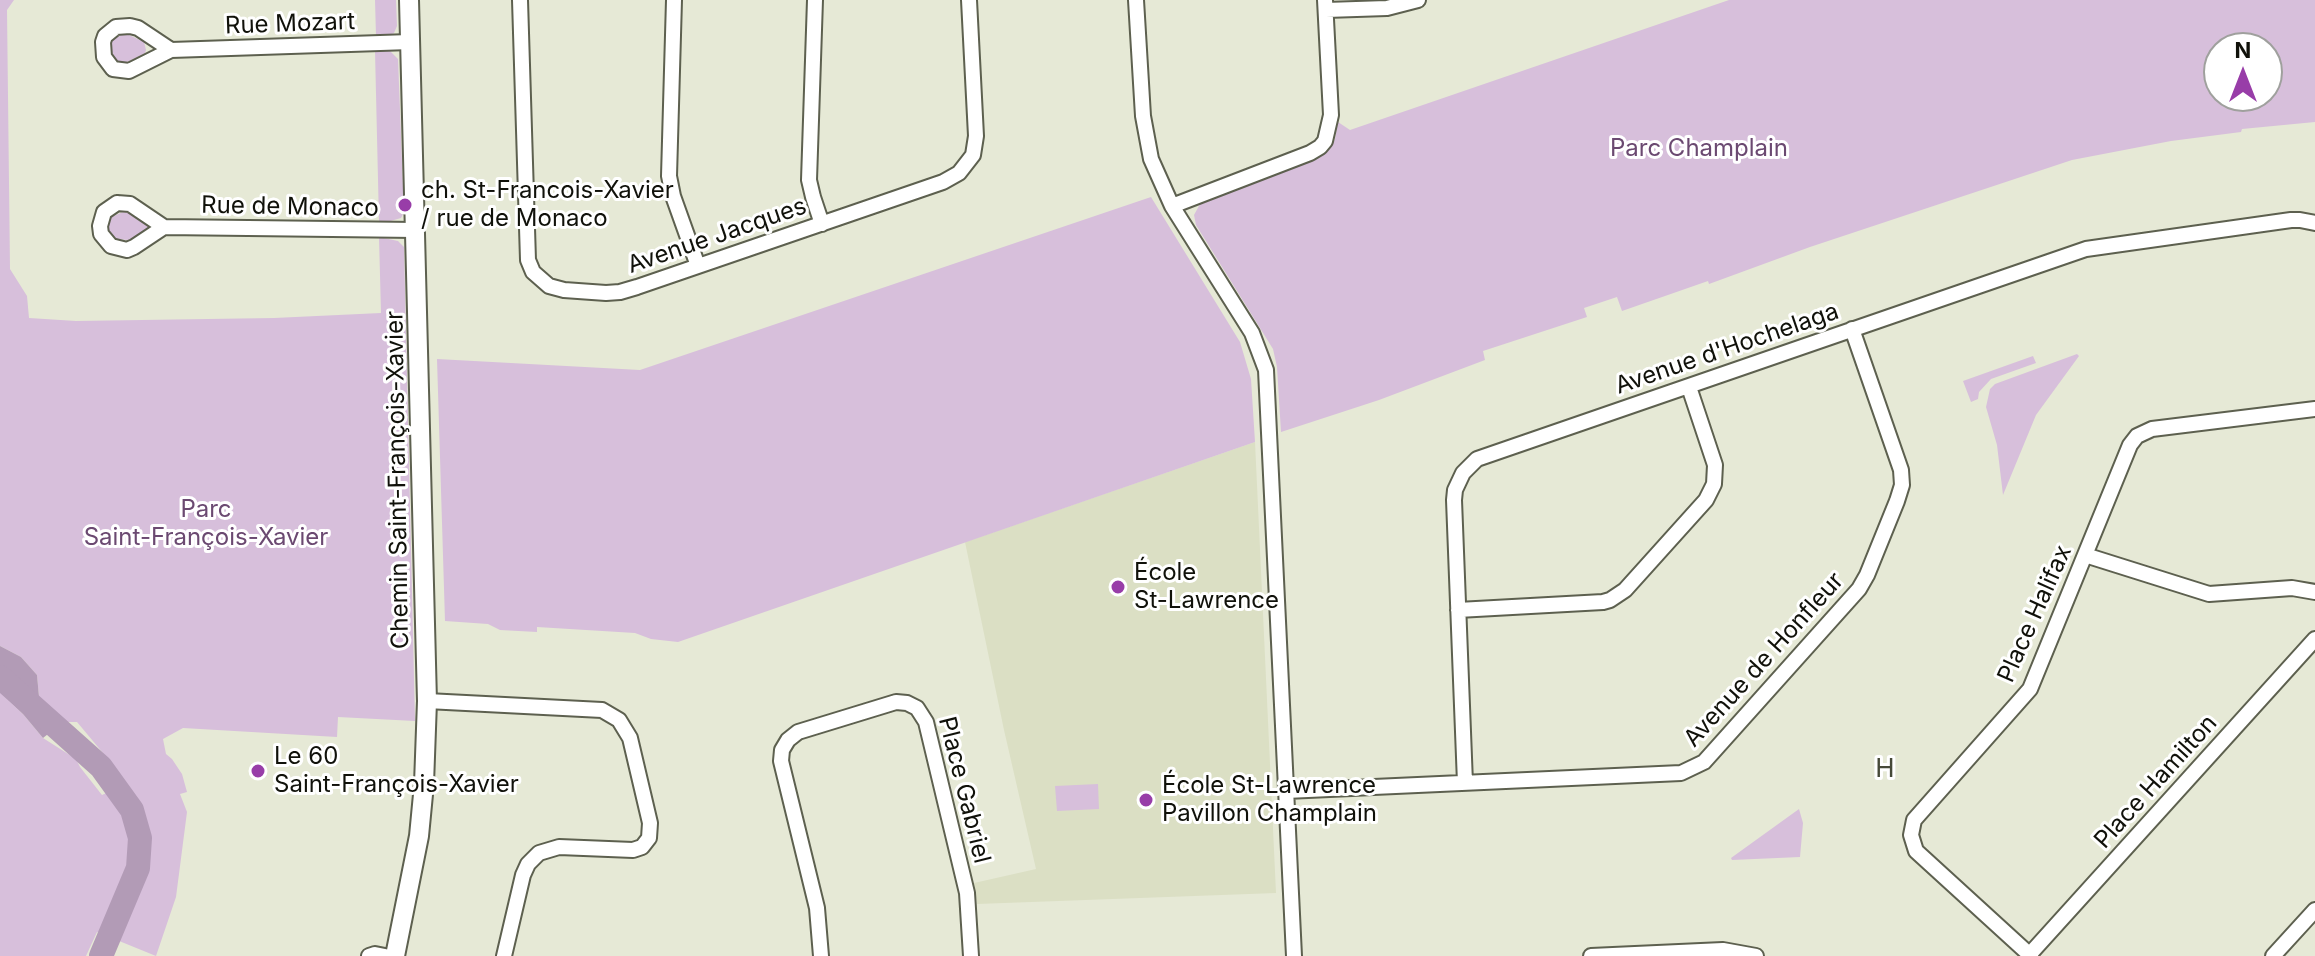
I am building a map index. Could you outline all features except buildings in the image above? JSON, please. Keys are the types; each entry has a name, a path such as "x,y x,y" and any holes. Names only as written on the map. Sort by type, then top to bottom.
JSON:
{"street":[{"name":"Chemin Saint-François-Xavier","path":"395,956 419,836 427,701 409,0"},
{"name":"Avenue Jacques","path":"520,0 528,260 533,272 556,288 614,293 949,180 959,173 970,160 976,136 969,0"},
{"path":"674,0 669,176 698,266"},
{"path":"815,0 809,180 822,224"},
{"path":"1136,0 1147,145 1157,176 1172,206 1252,333 1266,370 1294,956"},
{"path":"1172,206 1320,147 1329,132 1331,115 1325,5 1393,7 1418,0"},
{"name":"Rue Mozart","path":"171,50 130,26 116,27 110,31 102,50 108,64 121,71 137,68 171,50 410,42"},
{"name":"Avenue d'Hochelaga","path":"1465,783 1454,500 1458,482 1469,466 1487,454 2096,246 2291,220 2315,223"},
{"name":"Rue de Monaco","path":"164,227 416,230"},
{"name":"Avenue de Honfleur","path":"1286,791 1681,773 1697,767 1859,589 1897,501 1902,478 1852,329"},
{"path":"1458,610 1603,602 1625,590 1706,500 1714,484 1715,465 1689,387"},
{"name":"Place Halifax","path":"2030,955 1921,857 1913,844 1912,833 1917,814 2030,689 2130,445 2142,433 2152,429 2315,409"},
{"path":"2085,555 2209,594 2292,588 2315,592"},
{"name":"Place Hamilton","path":"2030,955 2315,639"},
{"path":"427,701 602,710 619,720 630,738 650,823 649,838 642,847 633,850 559,847 539,853 525,869 504,956"},
{"name":"Place Gabriel","path":"821,956 817,908 781,761 782,750 798,732 896,702 917,708 926,722 967,893 971,956"},
{"path":"2273,956 2315,910"},
{"path":"1591,956 1723,950 1756,956"},
{"path":"369,956 385,956"}],"shaded area":[{"path":"1255,442 1276,893 977,904 974,883 1036,869 965,542"},
{"path":"0,646 21,657 37,675 39,697 63,722 43,738 0,692"}],"green space":[{"name":"Parc Saint-François-Xavier","path":"0,0 14,0 7,10 10,269 27,296 29,318 76,321 381,313 379,237 398,241 404,247 415,721 338,717 337,737 183,728 163,739 166,754 182,774 187,792 180,794 187,812 176,897 156,956 97,932 86,956 0,956 0,692 43,738 76,759 102,795 126,784 77,722 63,722 39,697 37,675 21,657 0,646"},
{"path":"375,0 396,0 397,26 390,35 376,36"},
{"name":"Parc Champlain","path":"1729,0 2315,0 2315,122 2242,129 2241,132 2171,141 2072,160 1622,311 1617,297 1584,308 1587,317 1483,351 1485,360 1379,400 1281,432 1273,349 1196,225 1194,215 1200,204 1314,159 1331,147 1338,122 1350,130"},
{"path":"125,33 144,42 146,50 125,63 114,58 110,47 113,39"},
{"path":"375,51 390,51 398,59 404,212 401,218 387,222 379,222"},
{"path":"1151,197 1240,342 1251,379 1255,442 678,642 651,639 635,633 537,627 537,632 500,630 488,624 445,621 437,359 640,370"},
{"path":"123,212 130,213 149,228 129,240 115,239 109,234 108,224 111,217"},
{"path":"2077,354 2079,356 2036,415 2003,495 1997,445 1986,407 1990,389 1995,384"},
{"path":"2033,356 2036,363 1991,379 1979,392 1978,399 1971,402 1963,381"},
{"path":"1098,784 1099,809 1057,811 1055,786"},
{"path":"1799,809 1803,823 1800,857 1732,860 1731,858"}],"waterway":[{"path":"0,677 101,767 132,810 140,838 138,868 101,956"}],"place":[{"name":"ch. St-Francois-Xavier / rue de Monaco","path":"405,205"},
{"name":"École St-Lawrence","path":"1118,587"},
{"name":"Le 60 Saint-François-Xavier","path":"258,771"},
{"name":"École St-Lawrence Pavillon Champlain","path":"1146,800"}],"district":[{"name":"H","path":"1886,769"}]}
